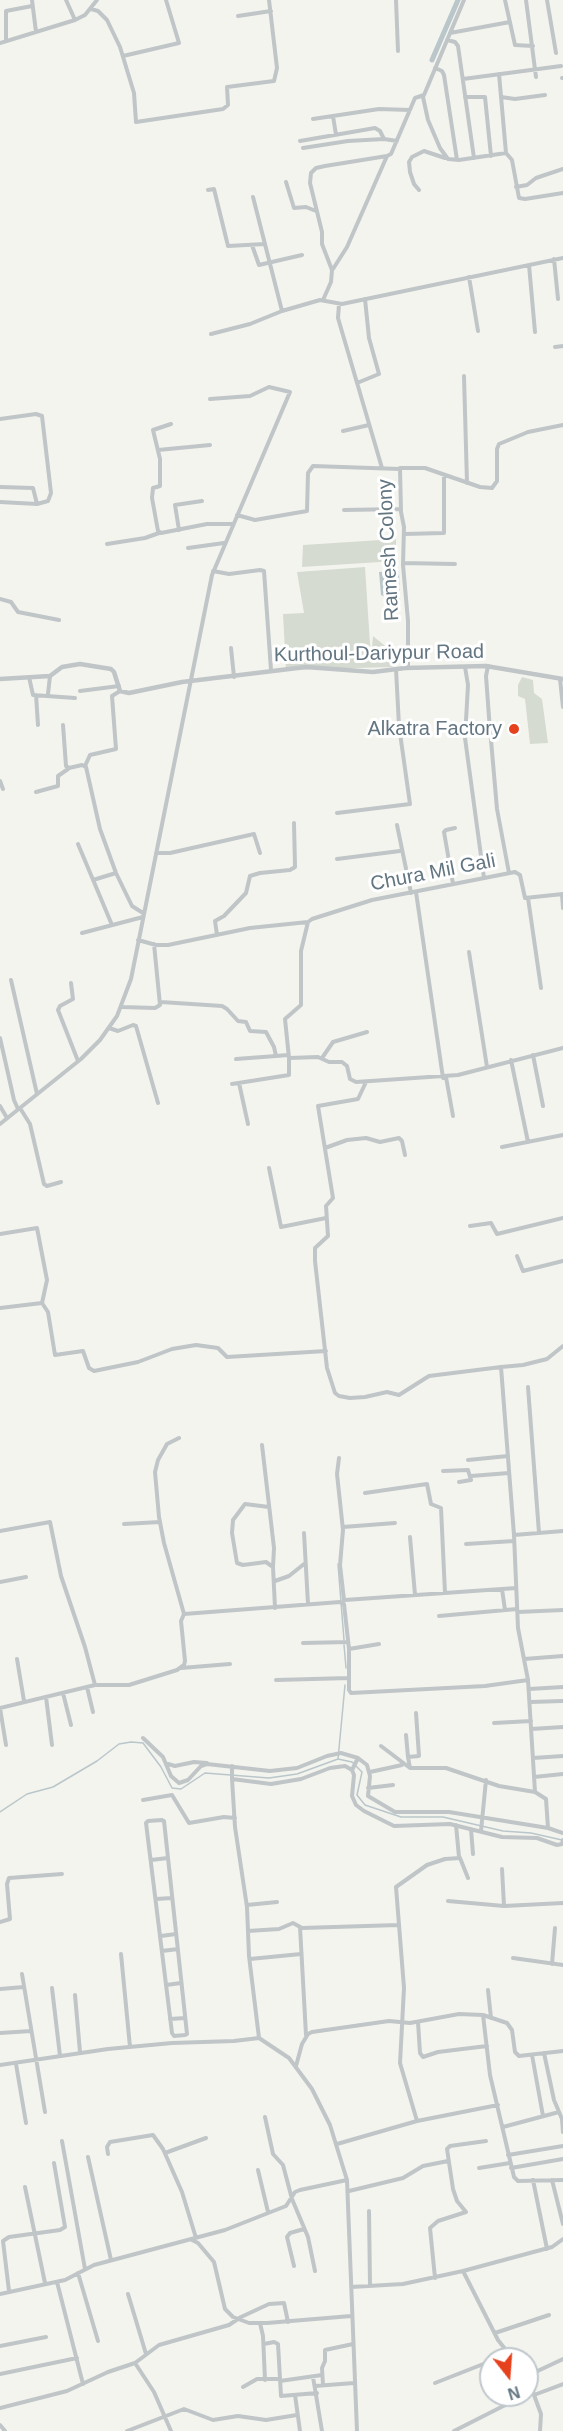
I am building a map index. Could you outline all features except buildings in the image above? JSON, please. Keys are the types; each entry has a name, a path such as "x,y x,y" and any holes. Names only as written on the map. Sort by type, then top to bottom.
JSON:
{"street":[{"path":"32,0 36,32"},
{"path":"66,0 75,20"},
{"path":"0,43 75,20 91,9 97,0"},
{"path":"123,56 179,43 166,0"},
{"path":"91,9 98,10 107,20 123,56 134,93 136,122 223,109 228,105 227,87 270,82 276,78 277,68 269,0"},
{"path":"396,0 398,51"},
{"path":"323,300 331,282 332,270 322,244 310,183 314,170 391,154 410,110 420,97 435,68 464,0"},
{"path":"505,0 515,45 533,46"},
{"path":"526,0 537,69 536,77"},
{"path":"547,0 556,53"},
{"path":"6,41 6,11 32,6"},
{"path":"238,16 271,11"},
{"path":"450,33 510,22"},
{"path":"447,40 455,42 458,46 474,158"},
{"path":"463,79 561,66"},
{"path":"435,68 442,71 444,75 457,160"},
{"path":"499,74 506,153 512,160 517,195 521,199 563,193"},
{"path":"501,97 515,99 545,95"},
{"path":"420,97 440,148 448,159"},
{"path":"465,98 485,97 491,156"},
{"path":"313,119 379,109 410,110"},
{"path":"333,116 336,135"},
{"path":"300,141 375,128 380,131 384,139"},
{"path":"303,148 348,141 384,139 397,141"},
{"path":"419,190 414,184 409,162 412,157 424,151 457,160 506,153"},
{"path":"332,270 347,247 387,156"},
{"path":"516,187 527,185 536,178 563,169"},
{"path":"286,182 294,208 306,207 317,211"},
{"path":"208,190 214,189 228,246 265,244"},
{"path":"253,197 282,311"},
{"path":"252,246 256,263 262,266 302,255"},
{"path":"211,334 323,300 339,304 563,258"},
{"path":"554,259 558,299"},
{"path":"529,265 535,332"},
{"path":"469,277 478,331"},
{"path":"357,383 379,374 369,338 365,299"},
{"path":"339,304 337,316 382,468"},
{"path":"555,347 563,346"},
{"path":"464,376 467,483"},
{"path":"0,1124 90,1051 109,1028 121,1007 131,979 213,571 290,392 267,387 250,396 210,399"},
{"path":"0,419 36,414 42,416 51,493 48,501 37,504 0,502"},
{"path":"159,533 152,498 153,489 161,485 158,450 153,430 171,424"},
{"path":"343,431 369,425"},
{"path":"237,515 255,520 306,512 309,507 308,473 313,466 425,468 488,488 495,486 497,481 499,444 528,432 563,425"},
{"path":"158,450 210,445"},
{"name":"Ramesh Colony","path":"401,468 408,668"},
{"path":"404,534 444,533 444,475"},
{"path":"0,487 33,488 37,504"},
{"path":"179,530 176,504 202,501"},
{"path":"344,510 401,508"},
{"path":"107,544 207,524 232,524"},
{"path":"188,548 224,543"},
{"path":"403,563 455,564"},
{"path":"213,571 228,574 263,570 271,670"},
{"path":"0,598 11,602 20,612 59,620"},
{"path":"231,648 234,677"},
{"path":"0,679 50,676 62,667 80,664 111,669 120,688"},
{"path":"488,666 487,696 497,809 509,873"},
{"name":"Kurthoul-Dariypur Road","path":"120,688 129,693 182,682 306,667 373,672 408,668 488,666 561,679"},
{"path":"465,667 468,685 465,738 484,878"},
{"path":"337,813 410,804 399,726 396,669"},
{"path":"48,694 50,676"},
{"path":"29,677 31,693 75,698"},
{"path":"561,679 563,707"},
{"path":"80,691 120,688"},
{"path":"120,688 112,696 116,749 90,755 85,766 100,829 116,873 132,906 143,915"},
{"path":"36,695 38,725"},
{"path":"63,725 66,764 69,768"},
{"path":"36,792 58,786 58,776 69,768 85,766"},
{"path":"0,781 3,789"},
{"path":"217,935 215,921 224,916 246,893 250,876 295,867 294,823"},
{"path":"397,825 400,851 411,893"},
{"path":"453,884 444,832 455,828"},
{"path":"156,853 170,853 254,834 260,854"},
{"path":"78,844 112,926"},
{"path":"337,859 400,851"},
{"name":"Chura Mil Gali","path":"138,940 168,945 250,928 301,923 361,902 518,872 523,896 528,898"},
{"path":"93,880 116,873"},
{"path":"416,892 444,1077 453,1116"},
{"path":"541,988 528,898 562,894 563,908"},
{"path":"82,933 143,915"},
{"path":"232,1083 289,1075 285,1019 302,1005 301,951 312,920"},
{"path":"121,1007 155,1008 159,1006 161,1002 154,944"},
{"path":"469,952 487,1067"},
{"path":"11,980 37,1094"},
{"path":"70,983 73,999 60,1006 58,1010 78,1061"},
{"path":"161,1002 222,1006 238,1021 246,1023 250,1031 266,1032 276,1056"},
{"path":"109,1028 118,1031 136,1026 158,1103"},
{"path":"322,1058 333,1042 367,1032"},
{"path":"0,1038 19,1108 30,1124 44,1184 47,1186 61,1182"},
{"path":"236,1059 276,1056 322,1058 329,1062 344,1063 351,1081 366,1082 444,1077 563,1048"},
{"path":"533,1055 543,1106"},
{"path":"511,1060 528,1142"},
{"path":"366,1082 358,1100 319,1106 333,1198 329,1201 326,1218 328,1236 316,1246 314,1253 328,1371 335,1393 350,1398 387,1392 399,1395 429,1376 523,1365 547,1359 563,1346"},
{"path":"239,1083 248,1124"},
{"path":"0,1106 7,1119"},
{"path":"502,1147 563,1135"},
{"path":"325,1148 347,1140 364,1138 381,1142 399,1138 402,1141 405,1155"},
{"path":"269,1168 281,1227 326,1218"},
{"path":"470,1226 490,1222 497,1234 563,1218"},
{"path":"0,1234 37,1228 47,1280 42,1302 48,1312 55,1355 83,1351 89,1368 94,1371 138,1362 172,1349 196,1345 218,1348 227,1358 326,1351"},
{"path":"517,1256 523,1271 563,1261"},
{"path":"0,1308 42,1302"},
{"path":"501,1367 514,1534 517,1611 529,1689 535,1792"},
{"path":"528,1387 539,1533"},
{"path":"179,1438 166,1444 155,1469 160,1522 184,1614 181,1621 185,1655 181,1668"},
{"path":"262,1444 274,1548 275,1608"},
{"path":"468,1460 508,1456"},
{"path":"339,1458 337,1474 343,1527 340,1565 342,1602 349,1649 349,1690 352,1693 485,1686 528,1680"},
{"path":"443,1471 467,1469 471,1481 459,1482"},
{"path":"470,1476 509,1473"},
{"path":"365,1493 427,1484 431,1504 441,1508 446,1593"},
{"path":"269,1507 245,1504 233,1520 232,1533 237,1563 243,1565 266,1562 273,1567"},
{"path":"0,1531 50,1522 61,1576 95,1685"},
{"path":"123,1524 160,1522"},
{"path":"343,1527 395,1523"},
{"path":"514,1534 563,1531"},
{"path":"304,1533 308,1605"},
{"path":"410,1537 415,1595"},
{"path":"466,1544 514,1542"},
{"path":"275,1581 289,1576 305,1564"},
{"path":"0,1582 26,1576"},
{"path":"184,1614 516,1588"},
{"path":"502,1589 505,1610"},
{"path":"439,1616 505,1610 563,1610"},
{"path":"303,1643 348,1642"},
{"path":"349,1649 379,1644"},
{"path":"524,1659 563,1656"},
{"path":"17,1659 24,1701"},
{"path":"6,1745 0,1708 95,1685 129,1685 181,1668 230,1664"},
{"path":"276,1680 350,1678"},
{"path":"87,1687 93,1712"},
{"path":"529,1689 563,1687"},
{"path":"63,1693 71,1725"},
{"path":"46,1697 52,1745"},
{"path":"530,1702 563,1701"},
{"path":"408,1757 419,1756 416,1713"},
{"path":"494,1723 531,1721"},
{"path":"531,1729 563,1727"},
{"path":"406,1735 410,1768"},
{"path":"143,1738 156,1748 167,1764 171,1776 179,1783 188,1779 201,1766 232,1767 263,1772 283,1770 340,1753 367,1765 370,1772 369,1798 395,1812 439,1811 548,1828 563,1833"},
{"path":"381,1746 403,1765 410,1768 446,1768 499,1786 535,1792 546,1799 548,1828"},
{"path":"533,1758 563,1756"},
{"path":"357,1759 352,1769 355,1777 353,1799 356,1805 394,1826 432,1823 456,1825 508,1838 537,1838 559,1845 563,1842"},
{"path":"167,1764 175,1766 202,1762 211,1765"},
{"path":"370,1772 403,1765"},
{"path":"231,1778 259,1784 277,1783 301,1779 339,1766 352,1769"},
{"path":"232,1767 231,1778 247,1905 250,1959 259,2038"},
{"path":"534,1777 563,1774"},
{"path":"481,1831 486,1780"},
{"path":"368,1788 393,1785"},
{"path":"143,1800 172,1795 189,1823 224,1817 235,1818"},
{"path":"162,1820 187,2034 179,2036 172,2034 151,1860 146,1823 162,1820"},
{"path":"456,1825 459,1857 468,1878"},
{"path":"471,1829 473,1854"},
{"path":"417,2121 400,2063 403,1980 397,1886 431,1863 459,1857"},
{"path":"151,1860 168,1858"},
{"path":"502,1869 504,1906"},
{"path":"0,1922 10,1919 7,1882 9,1878 62,1874"},
{"path":"156,1899 172,1898"},
{"path":"448,1901 504,1906 563,1903"},
{"path":"247,1905 277,1902"},
{"path":"248,1931 279,1929 293,1923 300,1927 398,1924"},
{"path":"296,2066 306,2036 300,1927"},
{"path":"552,1964 555,1928"},
{"path":"161,1936 176,1934"},
{"path":"162,1951 178,1949"},
{"path":"121,1954 130,2047"},
{"path":"250,1959 302,1954"},
{"path":"513,1958 563,1965"},
{"path":"22,1974 45,2112"},
{"path":"166,1984 181,1983"},
{"path":"0,1989 24,1987"},
{"path":"52,1988 60,2056"},
{"path":"488,1990 491,2018"},
{"path":"75,1995 80,2052"},
{"path":"306,2036 312,2032 330,2028 418,2022 454,2014 483,2015 510,2026 516,2054 532,2055 563,2051"},
{"path":"483,2015 490,2075 515,2180 563,2180"},
{"path":"170,2019 185,2018"},
{"path":"418,2022 420,2052 423,2057 438,2052 487,2046"},
{"path":"0,2033 31,2031"},
{"path":"179,2036 180,2043"},
{"path":"0,2065 80,2052 180,2043 234,2042 259,2038 296,2066 315,2095 337,2144 349,2191 351,2316 357,2431"},
{"path":"544,2053 563,2132"},
{"path":"532,2055 543,2116"},
{"path":"16,2064 26,2123"},
{"path":"337,2144 417,2121 498,2105"},
{"path":"502,2127 559,2112"},
{"path":"265,2117 272,2150 283,2165 292,2199 309,2242 315,2271"},
{"path":"108,2154 107,2146 110,2142 149,2134 155,2137 165,2153 182,2192 194,2239 212,2259 217,2271 225,2309 229,2316 260,2323 351,2316"},
{"path":"165,2153 206,2138"},
{"path":"62,2141 85,2269"},
{"path":"435,2277 430,2228 438,2221 466,2212 455,2197 448,2162 448,2147 486,2141"},
{"path":"508,2155 563,2146"},
{"path":"88,2157 111,2260"},
{"path":"479,2168 563,2159"},
{"path":"349,2191 403,2178 423,2166 448,2162"},
{"path":"9,2291 3,2241 9,2237 60,2230 65,2227 54,2163"},
{"path":"258,2170 268,2212"},
{"path":"0,2294 57,2282 111,2260 233,2227 286,2206 295,2192 305,2187 347,2180"},
{"path":"533,2180 547,2249"},
{"path":"552,2180 563,2224"},
{"path":"25,2187 45,2284"},
{"path":"369,2211 370,2286"},
{"path":"294,2266 287,2237 290,2233 304,2229"},
{"path":"351,2287 403,2284 464,2271 547,2249 557,2245 563,2239"},
{"path":"557,2245 563,2248"},
{"path":"464,2271 504,2347"},
{"path":"78,2273 98,2341"},
{"path":"57,2282 83,2384"},
{"path":"128,2294 146,2354"},
{"path":"0,2408 60,2393 135,2363 159,2345 226,2326 267,2305 280,2303 286,2305 288,2322"},
{"path":"495,2333 549,2315"},
{"path":"260,2323 264,2344 265,2380"},
{"path":"0,2346 45,2337"},
{"path":"264,2344 274,2342 278,2344 281,2396 316,2393"},
{"path":"324,2385 322,2375 325,2350 353,2344"},
{"path":"0,2374 77,2358"},
{"path":"539,2370 563,2359"},
{"path":"135,2363 154,2392 171,2431"},
{"path":"435,2383 479,2366"},
{"path":"243,2387 257,2379 280,2380 322,2375"},
{"path":"313,2377 322,2431"},
{"path":"315,2386 354,2383"},
{"path":"539,2390 563,2384"},
{"path":"295,2395 300,2431"},
{"path":"454,2431 501,2407"},
{"path":"538,2407 541,2414 540,2431"},
{"path":"127,2431 184,2409 213,2420 238,2416 266,2420 297,2415"},
{"path":"0,2425 5,2431"}],"shaded area":[{"path":"396,539 396,561 302,567 303,545"},
{"path":"365,567 371,659 373,636 390,650 393,667 286,670 283,614 304,613 297,572"},
{"path":"399,571 400,601 388,602 386,597 381,595 379,572"},
{"path":"522,677 533,680 534,693 542,699 548,743 530,744 525,699 518,696 518,685"}],"waterway":[{"path":"432,60 458,0"},
{"path":"338,1564 344,1640"},
{"path":"344,1645 346,1668"},
{"path":"338,1759 345,1685"},
{"path":"0,1812 27,1794 53,1787 97,1761 119,1744 131,1742 143,1743 161,1767 172,1788 181,1789 205,1773 269,1778 297,1774 338,1759 352,1762 362,1772 357,1795 365,1805 401,1817 443,1817 503,1831 531,1833 562,1840"}],"place":[{"name":"Alkatra Factory","path":"514,729"}]}
